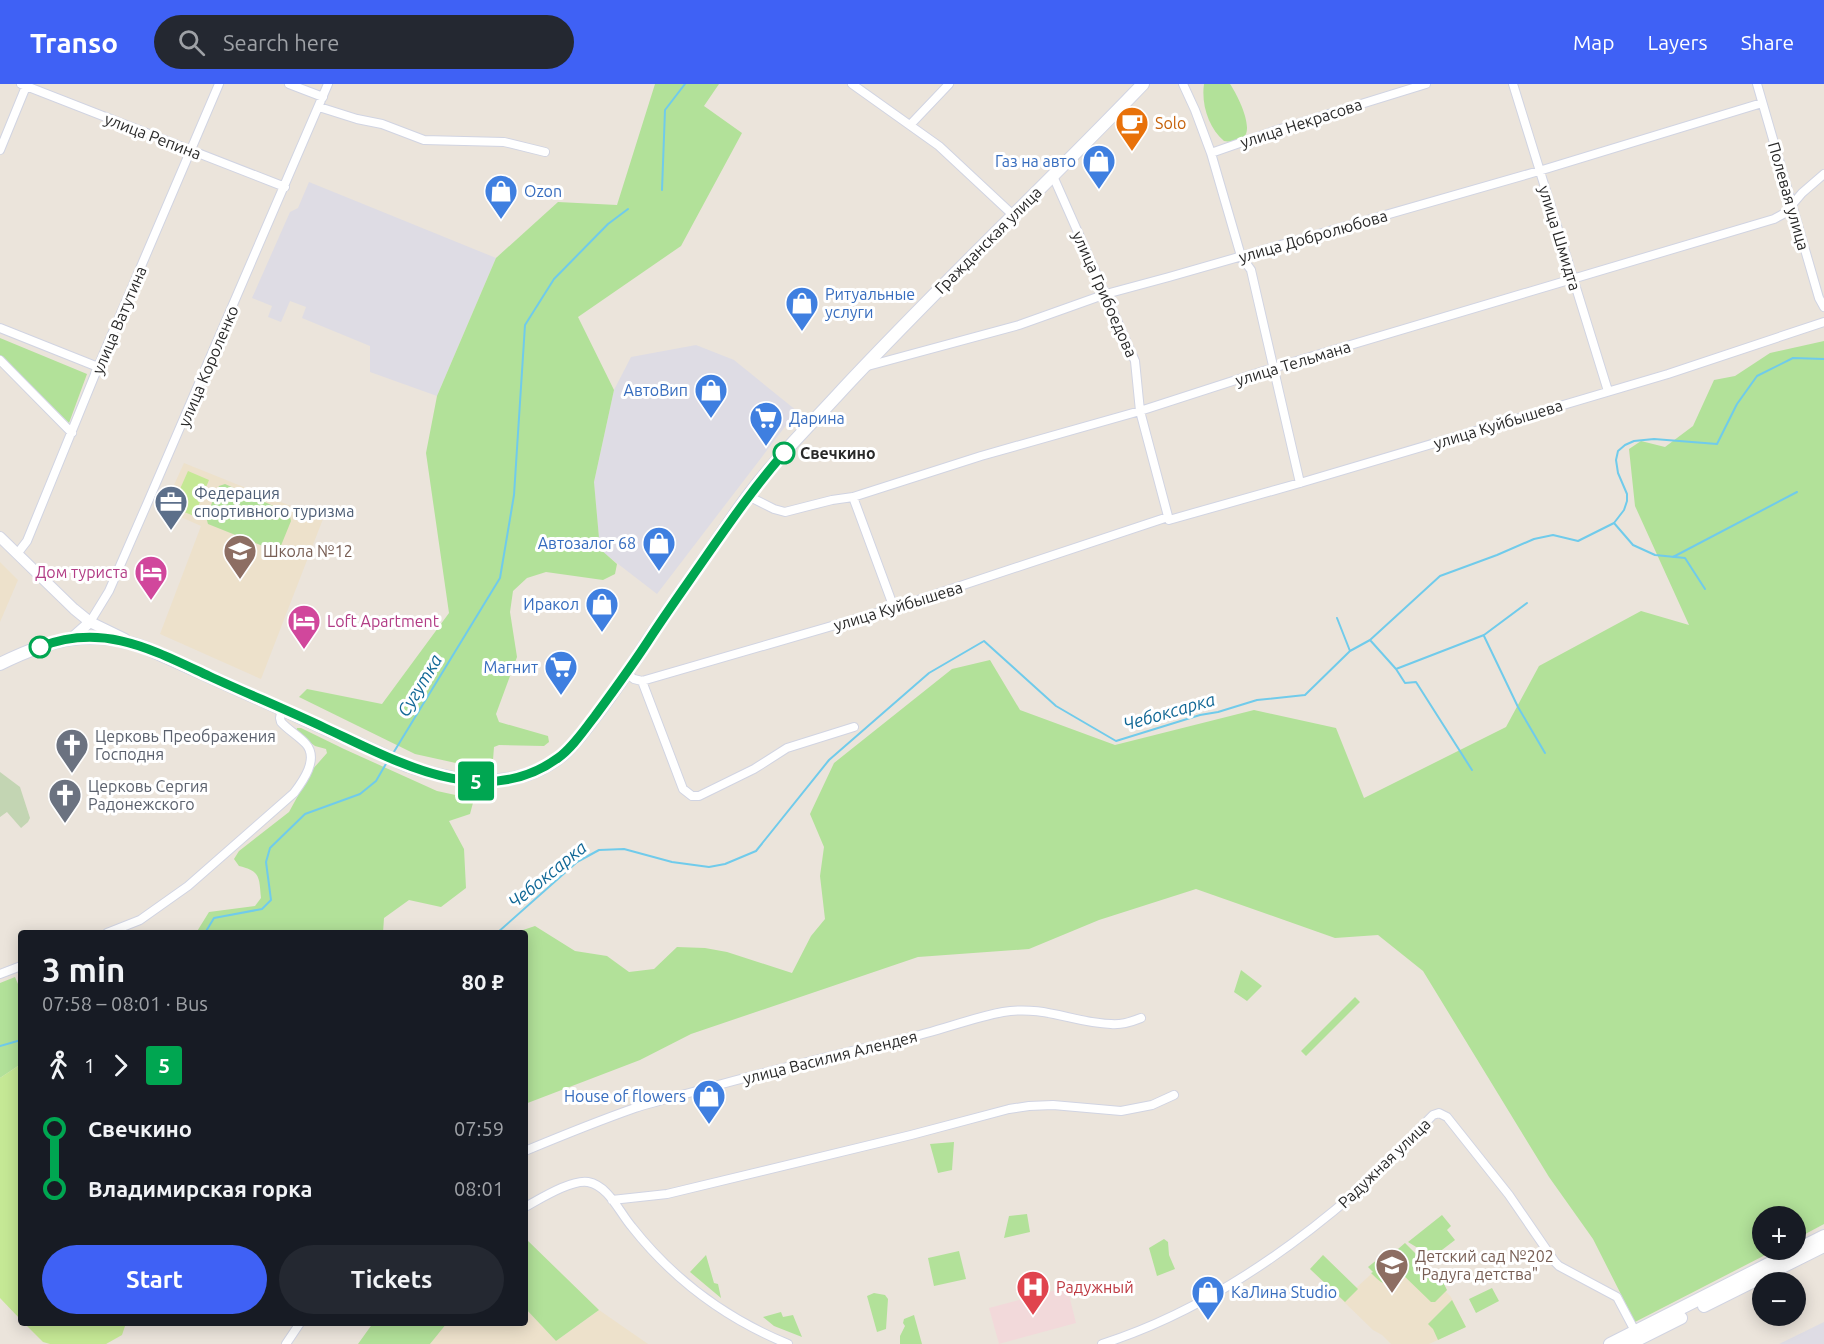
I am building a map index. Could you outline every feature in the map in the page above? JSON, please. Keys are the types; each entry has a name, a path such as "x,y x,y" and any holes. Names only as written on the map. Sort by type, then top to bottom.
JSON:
{"main road":[{"name":"Гражданская улица","path":"0,664 44,645 72,638 105,638 131,642 408,766 473,781 495,781 537,770 561,756 571,746 627,674 748,496 788,449 966,261 1143,84"},
{"path":"1610,1344 1638,1340 1809,1248 1824,1236"},
{"path":"1809,1248 1824,1246"}],"street":[{"name":"улица Ватутина","path":"17,554 27,541 98,367 219,84"},
{"path":"288,84 323,97"},
{"name":"улица Короленко","path":"72,638 90,622 109,591 328,84"},
{"path":"852,84 939,146 1013,215"},
{"path":"910,125 949,84"},
{"path":"1182,84 1195,110 1211,153 1241,256 1251,270 1300,483"},
{"name":"улица Некрасова","path":"1211,153 1426,84"},
{"name":"улица Шмидта","path":"1513,84 1608,391"},
{"name":"Полевая улица","path":"1757,84 1819,298 1824,307"},
{"name":"улица Репина","path":"25,85 285,187"},
{"path":"0,150 25,85"},
{"name":"улица Добролюбова","path":"863,368 1019,324 1106,294 1539,171 1762,103"},
{"path":"319,106 357,119 382,124 424,140 504,142 545,152"},
{"name":"улица Тельмана","path":"748,496 785,512 853,497 981,456 1140,411 1774,219 1792,207 1802,193 1824,174"},
{"name":"улица Грибоедова","path":"1053,176 1135,361 1140,411 1168,518"},
{"name":"улица Куйбышева","path":"642,681 894,608 1168,518 1300,483 1668,374 1824,322"},
{"path":"0,328 98,367"},
{"path":"0,360 72,433"},
{"path":"853,497 894,608"},
{"path":"0,537 90,622 131,642"},
{"path":"627,674 634,680 642,681 683,789 692,796 699,796 754,769 787,748 854,727"},
{"path":"115,930 140,920 188,886 294,793 304,780 309,768 309,749 281,722 282,708"},
{"path":"0,974 18,967"},
{"name":"улица Василия Алендея","path":"528,1150 637,1108 767,1071 922,1035 1000,1012 1035,1010 1112,1024 1127,1023 1141,1018"},
{"path":"612,1200 667,1194 909,1136 1009,1108 1053,1105 1120,1111 1152,1105 1174,1095"},
{"name":"Радужная улица","path":"1102,1344 1141,1330 1195,1305 1281,1252 1356,1192 1433,1115 1439,1113 1447,1117 1509,1195 1555,1262 1617,1297 1638,1340"},
{"path":"528,1206 573,1183 590,1182 602,1188 651,1249 693,1288 726,1313 788,1344"},
{"path":"286,1344 298,1326"}],"shaded area":[{"path":"309,182 496,258 437,396 370,372 370,346 302,318 306,307 290,301 281,322 268,317 272,306 252,298 290,212 298,208"},
{"path":"696,345 734,360 797,411 657,594 600,550 594,482 614,390 631,357"},
{"name":"Школа №12","path":"184,463 323,519 261,679 160,634 201,526 163,509"},
{"path":"0,562 18,580 0,622"},
{"name":"Детский сад №202 \"Радуга детства\"","path":"1405,1243 1442,1280 1446,1292 1451,1297 1466,1327 1429,1344 1391,1344 1373,1330 1310,1269 1323,1255 1356,1288"},
{"name":"Радужный","path":"1067,1287 1076,1323 999,1344 989,1308"},
{"path":"599,1310 648,1344 430,1344 445,1326 528,1326 528,1311 556,1341"},
{"path":"1824,1322 1824,1344 1779,1344"}],"green space":[{"path":"655,84 719,84 704,106 742,133 681,246 578,317 614,390 594,482 600,549 617,564 615,574 603,580 546,572 527,578 513,591 510,612 517,657 496,714 499,722 548,736 549,742 544,746 499,745 494,747 493,760 474,767 415,754 299,697 307,689 382,704 449,613 426,453 437,396 496,258 558,202 617,205"},
{"path":"1204,84 1230,84 1246,120 1246,134 1241,140 1224,141 1214,130 1205,108"},
{"path":"0,338 87,374 69,423 0,356"},
{"path":"1824,341 1824,1224 1806,1234 1806,1206 1752,1206 1752,1260 1756,1260 1635,1322 1593,1239 1549,1177 1423,971 1378,935 1335,938 1196,889 1099,920 1029,949 918,957 691,1034 640,1060 528,1103 528,930 523,930 535,926 575,951 607,956 629,972 654,969 677,947 727,952 792,973 811,936 825,919 820,876 824,847 810,814 834,763 952,669 990,660 1020,710 1115,745 1254,710 1336,728 1364,798 1506,727 1539,666 1641,611 1689,625 1635,506 1629,449 1641,441 1665,447 1693,426 1714,380 1735,376 1770,353"},
{"path":"188,471 209,480 194,516 172,507"},
{"path":"225,484 289,513 291,521 280,548 273,550 208,524 206,517 219,486"},
{"path":"297,728 301,728 437,791 474,799 470,814 449,821 464,849 466,888 441,907 409,900 384,918 383,930 198,930 209,912 255,906 261,898 258,876 251,870 239,866 234,859 239,851 289,812 312,770 327,753 326,749 315,746 296,732"},
{"path":"0,772 20,787 30,818 21,828 7,812 0,817"},
{"path":"1241,970 1262,986 1247,1001 1234,992"},
{"path":"15,977 18,984 18,1066 0,1078 0,983"},
{"path":"1355,997 1360,1002 1306,1056 1301,1051"},
{"path":"18,1066 18,1317 0,1298 0,1078"},
{"path":"954,1142 952,1170 938,1173 930,1144"},
{"path":"1027,1214 1030,1232 1004,1238 1009,1216"},
{"path":"1442,1215 1451,1226 1447,1230 1455,1240 1438,1253 1426,1253 1408,1242"},
{"path":"1164,1239 1168,1242 1169,1255 1175,1269 1157,1276 1149,1248"},
{"path":"528,1241 599,1310 556,1341 528,1311"},
{"path":"1405,1243 1442,1280 1447,1290 1435,1302 1431,1302 1400,1272 1386,1283 1371,1273 1373,1272 1368,1267 1388,1251 1391,1255"},
{"path":"959,1251 966,1279 934,1286 928,1258"},
{"path":"706,1255 714,1283 718,1284 721,1298 690,1272"},
{"path":"1323,1255 1358,1289 1345,1302 1310,1269"},
{"path":"1492,1288 1499,1301 1476,1313 1469,1299"},
{"path":"874,1293 885,1295 888,1299 886,1329 877,1332 867,1296"},
{"path":"1452,1300 1466,1327 1438,1340 1428,1324"},
{"path":"781,1312 783,1317 793,1315 802,1337 774,1326 763,1317"},
{"path":"914,1315 922,1344 900,1344 900,1336 905,1326 904,1319"},
{"path":"27,1326 125,1326 122,1335 106,1344 43,1342"},
{"path":"371,1326 445,1326 430,1344 358,1344"}],"waterway":[{"name":"Сугутка","path":"662,190 665,110 685,84"},
{"name":"Сугутка","path":"392,755 500,578 514,495 525,325 554,279 608,224 628,209"},
{"name":"Чебоксарка","path":"500,930 577,862 599,850 624,849 672,862 709,867 725,864 756,851 829,760 929,673 984,641 1056,706 1116,741 1257,700 1305,695 1350,651 1370,640 1440,576 1534,539 1553,535 1578,541 1614,523 1624,510 1627,501 1627,494 1618,473 1616,460 1618,451 1625,445 1634,441 1654,439 1717,444 1737,404 1757,376 1793,358 1824,359"},
{"path":"1673,557 1797,492"},
{"path":"1614,523 1633,545 1655,555 1685,558 1705,589"},
{"path":"1370,640 1396,669 1484,635 1527,603"},
{"path":"1337,618 1350,651"},
{"path":"1484,636 1518,707 1545,753"},
{"path":"1396,669 1405,683 1416,682 1472,770"},
{"name":"Сугутка","path":"207,930 214,918 262,909 271,900 266,862 270,848 305,814 360,794 376,781 387,762"},
{"name":"Чебоксарка","path":"0,1046 18,1041"}],"bus line":[{"name":"5","path":"40,647 83,637 131,642 408,766 431,774 473,781 511,778 545,766 561,756 583,732 627,674 758,482 784,453"}],"place":[{"name":"Solo","path":"1132,152"},
{"name":"Газ на авто","path":"1099,190"},
{"name":"Ozon","path":"501,220"},
{"name":"Ритуальные услуги","path":"802,332"},
{"name":"АвтоВип","path":"711,419"},
{"name":"Дарина","path":"766,447"},
{"name":"Свечкино","path":"784,453"},
{"name":"Федерация спортивного туризма","path":"171,531"},
{"name":"Автозалог 68","path":"659,572"},
{"name":"Школа №12","path":"240,580"},
{"name":"Дом туриста","path":"151,601"},
{"name":"Иракол","path":"602,633"},
{"name":"Loft Apartment","path":"304,650"},
{"name":"Магнит","path":"561,696"},
{"name":"Церковь Преображения Господня","path":"72,774"},
{"name":"Церковь Сергия Радонежского","path":"65,824"},
{"name":"House of flowers","path":"709,1125"},
{"name":"Детский сад №202 \"Радуга детства\"","path":"1392,1294"},
{"name":"Радужный","path":"1033,1316"},
{"name":"КаЛина Studio","path":"1208,1321"}]}
